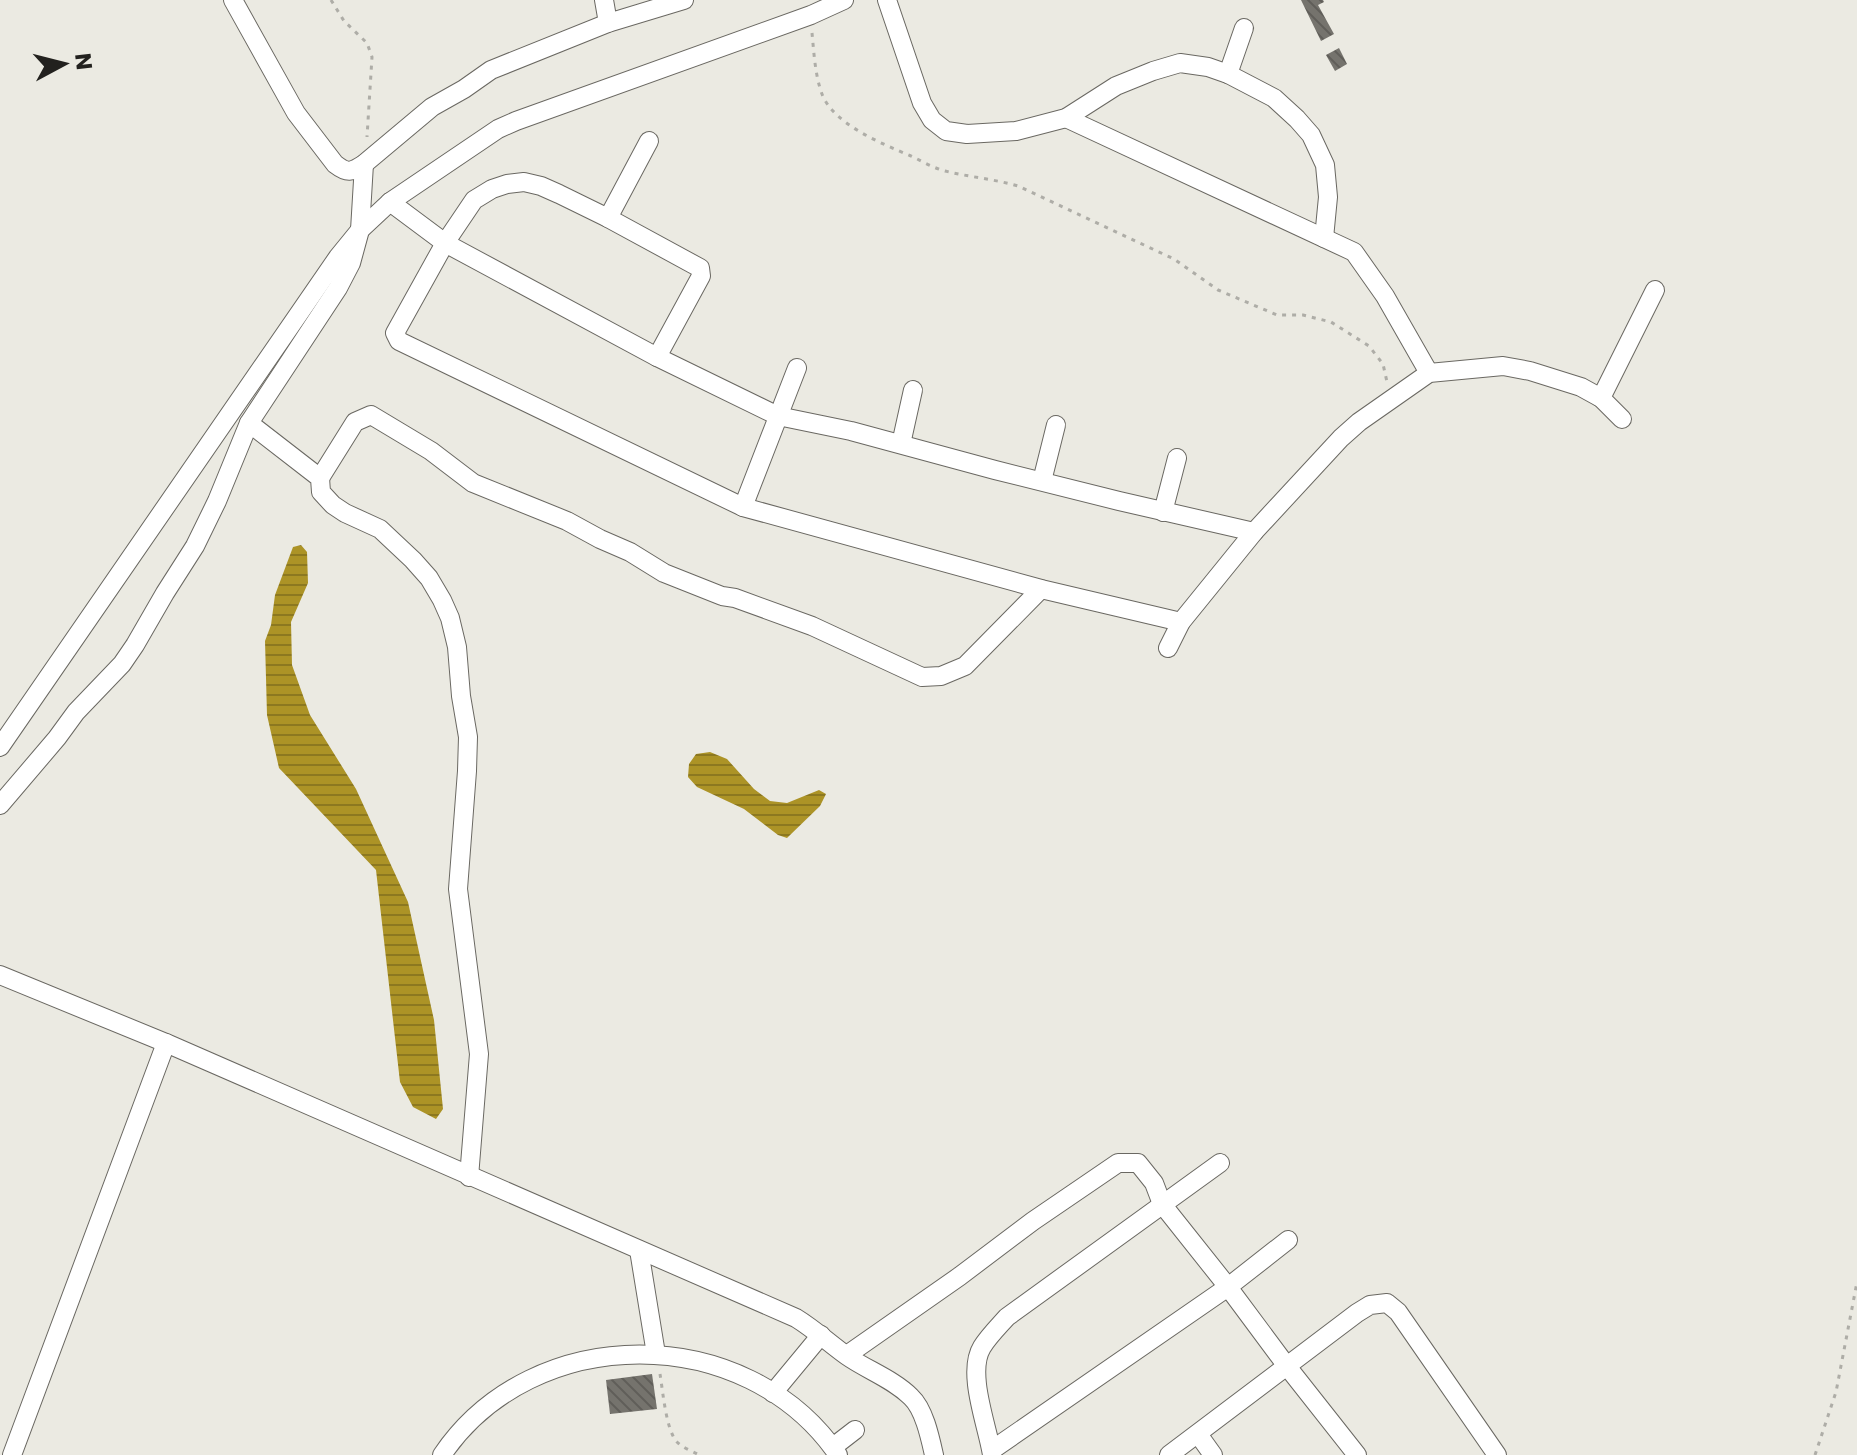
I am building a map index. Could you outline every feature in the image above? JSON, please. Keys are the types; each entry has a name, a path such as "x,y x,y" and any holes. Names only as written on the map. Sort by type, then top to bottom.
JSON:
{"street":[{"path":"233,0 296,113 335,164 351,171 364,164 432,107 491,70 608,23 684,0"},
{"path":"604,0 608,23"},
{"path":"0,747 338,257 360,230 390,202 498,129 811,15 844,0"},
{"path":"887,0 922,103 932,120 946,131 967,134 1002,132 1066,118 1116,86 1180,63 1228,74 1274,98 1311,135 1325,165 1328,197 1324,238"},
{"path":"1228,74 1244,28"},
{"path":"1066,118 1354,252 1385,296 1429,373"},
{"path":"608,218 649,141"},
{"path":"0,805 76,712 122,664 195,546 249,423 338,288 351,263 360,230 364,164"},
{"path":"657,357 701,276 700,268 608,218 541,186 524,182 492,189 474,200 445,243 395,333 399,341 743,507 1041,589 1181,622"},
{"path":"390,202 445,243 657,357 778,416 851,431 1163,512 1254,532"},
{"path":"1601,398 1655,290"},
{"path":"1168,648 1181,622 1254,532 1341,438 1429,373 1503,366 1530,371 1581,387 1601,398 1622,419"},
{"path":"743,507 797,368"},
{"path":"901,444 913,390"},
{"path":"469,1177 479,1054 458,889 468,737 457,647 450,618 429,578 380,529 345,513 321,492 320,478 355,422 371,415 431,451 473,483 567,521 630,552 664,573 812,626 922,677 941,676 965,666 1041,589"},
{"path":"249,423 320,478"},
{"path":"1042,481 1056,425"},
{"path":"1163,512 1177,458"},
{"path":"0,975 166,1043 796,1318 913,1398 928,1429 934,1455"},
{"path":"12,1455 166,1043"},
{"path":"847,1355 1118,1163 1138,1163 1154,1183 1162,1204 1357,1455"},
{"path":"1220,1163 1007,1317 980,1349 977,1384 992,1453 1228,1287 1288,1240"},
{"path":"639,1250 656,1354"},
{"path":"1169,1455 1357,1313 1370,1305 1387,1303 1398,1312 1494,1454"},
{"path":"773,1393 821,1335"},
{"path":"442,1455 470,1421 525,1382 556,1368 622,1354 687,1358 746,1378 773,1393 805,1418 835,1451 855,1430"},
{"path":"1198,1434 1213,1455"}],"path":[{"path":"331,0 344,21 367,43 372,57 364,164"},
{"path":"811,15 821,93 832,109 867,137 942,171 1018,186 1174,259 1218,290 1277,315 1303,315 1331,322 1369,346 1383,364 1389,402"},
{"path":"1815,1455 1836,1392 1857,1282"},
{"path":"656,1354 674,1439 699,1455"}],"shaded area":[{"path":"301,545 307,552 308,583 291,622 292,665 310,715 356,789 408,902 434,1020 443,1109 436,1119 413,1107 400,1082 376,870 279,768 267,715 265,641 271,625 275,595 293,547"},
{"path":"710,752 727,759 754,789 770,801 787,803 819,790 826,794 820,806 787,838 778,835 744,809 697,787 688,777 689,764 696,754"}],"building":[{"path":"1301,0 1323,0 1318,5 1334,34 1321,41"},
{"path":"1339,48 1347,64 1335,71 1326,55"},
{"path":"652,1374 657,1409 610,1414 606,1380"}]}
